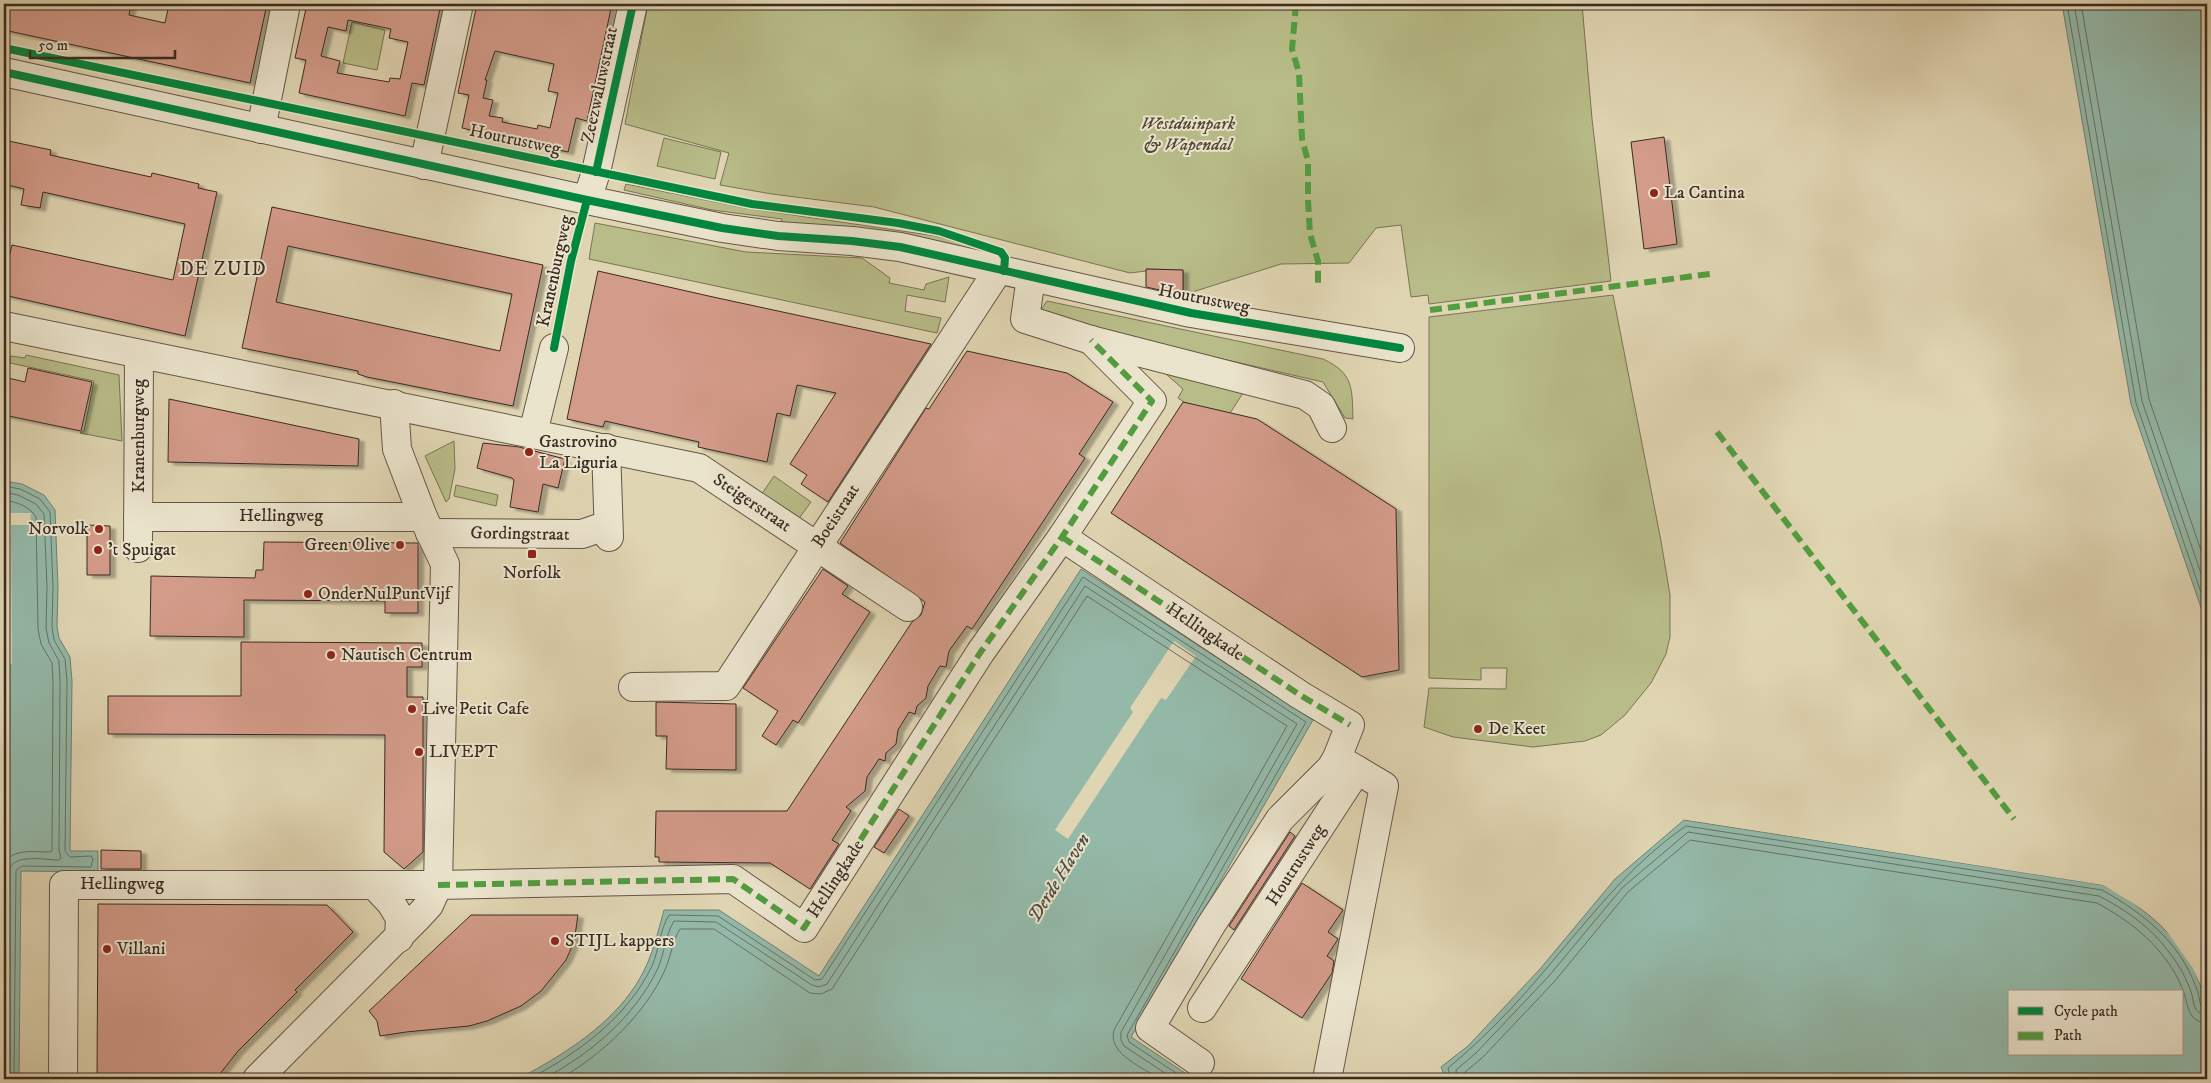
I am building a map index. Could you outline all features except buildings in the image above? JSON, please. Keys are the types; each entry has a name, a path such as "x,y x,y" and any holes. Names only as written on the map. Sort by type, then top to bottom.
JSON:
{"street":[{"path":"261,129 286,4"},
{"path":"424,165 459,4"},
{"name":"Zeezwaluwstraat","path":"587,200 596,172 633,4"},
{"name":"Houtrustweg","path":"4,72 587,200 769,235 900,247 1191,313 1400,348"},
{"name":"Boeistraat","path":"634,687 726,686 998,270"},
{"path":"1031,277 1025,319 1091,340 1305,395 1321,406 1332,428"},
{"name":"Kranenburgweg","path":"4,326 606,448"},
{"name":"Hellingkade","path":"438,885 733,879 804,928 980,653 1062,537 1152,401 1091,340"},
{"name":"Kranenburgweg","path":"533,433 554,348"},
{"name":"Kranenburgweg","path":"138,548 139,354"},
{"path":"257,1079 399,938 429,905 438,885 445,564 427,525 397,449 394,404"},
{"name":"Steigerstraat","path":"606,448 699,468 908,607"},
{"name":"Gordingstraat","path":"427,525 582,534 608,531 606,448"},
{"name":"Hellingweg","path":"138,518 427,525"},
{"name":"Hellingkade","path":"1062,537 1300,695 1350,725"},
{"name":"Houtrustweg","path":"1202,1008 1347,764 1350,725"},
{"path":"1200,1063 1150,1028 1210,925 1280,819 1331,768 1347,764 1384,786 1328,1074"},
{"name":"Hellingweg","path":"63,1079 64,885 438,885"},
{"path":"375,886 391,903 400,918 399,938"}],"green space":[{"name":"Westduinpark & Wapendal","path":"648,4 1582,4 1592,119 1611,281 1429,304 1428,295 1411,297 1401,225 1376,228 1349,263 1281,264 1183,295 1183,270 1147,269 1146,271 1130,273 874,207 772,194 720,185 729,153 625,124"},
{"path":"352,22 385,30 377,70 343,63"},
{"path":"664,138 721,152 715,179 657,166"},
{"path":"626,184 745,208 936,236 988,251 995,256 781,226 782,219 712,210 624,190"},
{"path":"595,223 746,252 862,258 890,278 889,283 924,290 926,284 949,277 945,302 907,295 905,311 941,318 937,333 589,259"},
{"path":"1613,295 1670,595 1670,637 1666,654 1651,683 1625,715 1601,735 1585,741 1533,747 1453,737 1424,727 1429,688 1506,689 1507,668 1481,668 1481,680 1429,678 1429,317"},
{"path":"1047,301 1323,359 1333,364 1346,376 1351,391 1353,419 1345,418 1323,382 1038,314"},
{"path":"26,355 119,375 122,441 80,433 84,431 94,381 10,363 11,356 25,358"},
{"path":"1147,365 1245,390 1221,427 1178,398 1183,389 1166,374"},
{"path":"454,441 455,469 449,499 446,502 425,456"},
{"path":"774,476 811,502 795,524 759,498"},
{"path":"456,485 498,495 496,506 454,496"}],"water":[{"path":"2062,4 2207,4 2207,625 2131,404"},
{"path":"4,481 22,484 44,495 55,510 58,587 57,626 59,638 70,657 72,681 70,851 98,851 98,872 21,871 19,1079 4,1079"},
{"name":"Derde Haven","path":"1081,569 1313,720 1131,1037 1194,1079 518,1079 557,1057 594,1031 625,1000 638,982 648,962 664,910 719,910 819,976"},
{"path":"1684,820 2103,885 2140,908 2157,922 2172,937 2195,972 2202,992 2208,1022 2207,1079 1446,1079 1441,1067 1468,1046 1540,969 1615,879"}],"pier":[{"path":"4,513 31,513 30,525 11,525 12,664 6,664 7,518 4,517"},
{"path":"1174,641 1196,656 1166,700 1161,698 1068,839 1055,830 1133,712 1130,708"},
{"path":"1682,819 2104,883 2148,910 2165,924 2195,966 2204,987 2207,1013 2202,987 2192,967 2163,926 2147,912 2103,885"}],"marked path":[{"path":"1296,4 1292,49 1299,73 1302,139 1308,161 1310,234 1318,261 1318,288"},
{"path":"1430,310 1710,274"},
{"path":"438,885 733,879 804,928 980,653 1062,537 1152,401 1091,340"},
{"path":"1717,432 2014,819"},
{"path":"1062,537 1300,695 1350,725"}],"cycle path":[{"path":"596,172 633,4"},
{"path":"4,48 752,204 898,223 939,231 1001,252 1005,258 1004,271"},
{"path":"4,72 722,228 778,236 852,241 900,247 1191,313 1400,348"},
{"path":"554,348 571,261 587,200"}],"place":[{"name":"La Cantina","path":"1654,193"},
{"name":"Gastrovino La Liguria","path":"529,452"},
{"name":"Norvolk","path":"99,529"},
{"name":"Green Olive","path":"400,545"},
{"name":"'t Spuigat","path":"98,550"},
{"name":"Norfolk","path":"532,554"},
{"name":"OnderNulPuntVijf","path":"308,594"},
{"name":"Nautisch Centrum","path":"331,655"},
{"name":"Live Petit Cafe","path":"412,709"},
{"name":"De Keet","path":"1478,729"},
{"name":"LIVEPT","path":"419,752"},
{"name":"STIJL kappers","path":"555,941"},
{"name":"Villani","path":"107,949"}],"district":[{"name":"DE ZUID","path":"223,269"}]}
